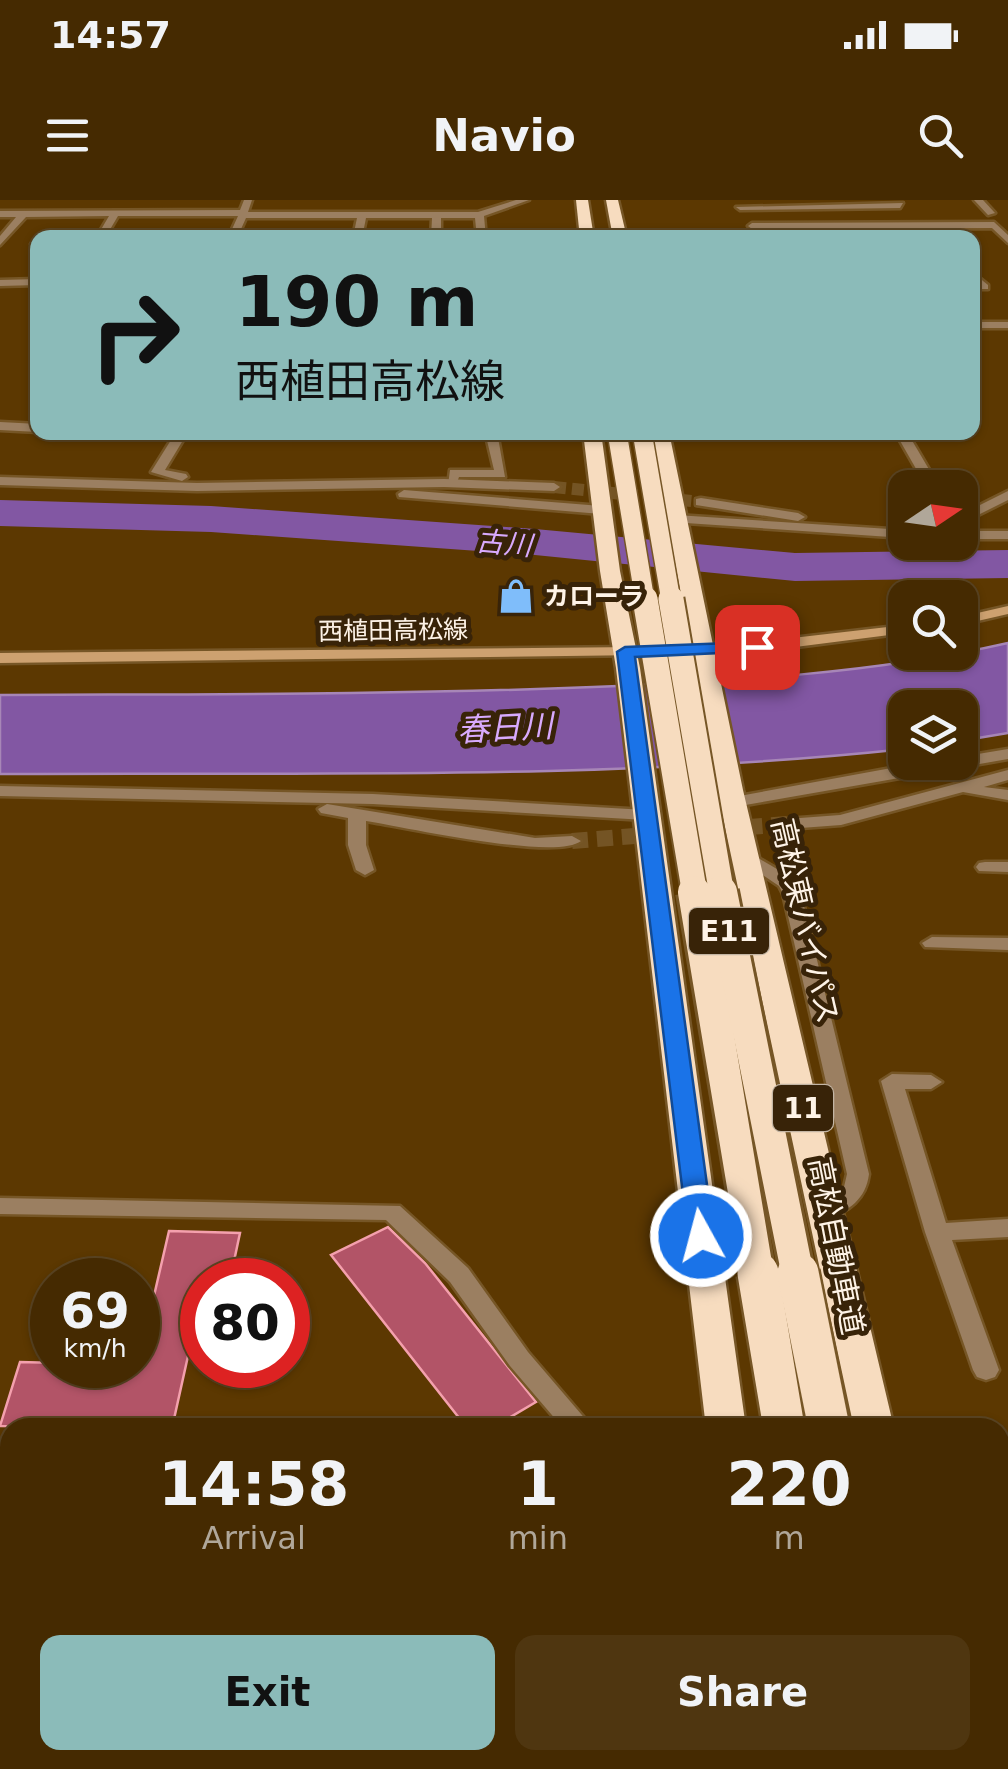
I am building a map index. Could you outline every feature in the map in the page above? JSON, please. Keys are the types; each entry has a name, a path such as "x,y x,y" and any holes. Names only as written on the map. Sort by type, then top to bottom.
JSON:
{"highway":[{"path":"582,200 587,230"},
{"path":"598,200 604,230"},
{"path":"612,200 618,230"},
{"path":"593,440 626,660 724,1409"},
{"name":"E11","path":"618,440 782,1418"},
{"name":"高松自動車道","path":"643,440 716,865 827,1418"},
{"name":"高松東バイパス","path":"662,440 732,796 872,1418"}],"main road":[{"path":"978,617 1008,610"},
{"name":"西植田高松線","path":"0,658 705,658 888,631"}],"street":[{"path":"68,214 78,200"},
{"path":"134,203 220,200"},
{"path":"236,230 248,200"},
{"path":"0,214 244,214 285,221 392,210 480,215 515,200 525,200"},
{"path":"978,200 991,213"},
{"path":"737,204 900,205"},
{"path":"737,204 755,230"},
{"path":"0,242 23,214"},
{"path":"105,230 115,214"},
{"path":"436,214 436,230"},
{"path":"359,230 362,215"},
{"path":"480,215 481,230"},
{"path":"752,226 994,225 1008,240"},
{"path":"0,284 30,282"},
{"path":"980,282 985,287"},
{"path":"980,325 1008,325"},
{"path":"0,426 30,428"},
{"path":"177,440 157,472 235,486"},
{"path":"452,482 454,474 501,474 493,440"},
{"path":"906,440 923,470"},
{"path":"0,482 264,487 602,514"},
{"path":"264,487 308,482 554,487"},
{"path":"978,511 1008,495"},
{"path":"702,502 888,530"},
{"path":"677,522 888,532"},
{"path":"978,534 1008,535"},
{"path":"978,759 1008,754"},
{"path":"732,796 888,772"},
{"path":"787,824 841,820 1008,774"},
{"path":"959,788 1008,795"},
{"path":"0,791 268,800 644,805"},
{"path":"268,800 535,843 572,841"},
{"path":"356,814 357,845 365,870"},
{"path":"985,866 1008,866"},
{"path":"932,943 1008,944"},
{"path":"931,1082 892,1082 937,1232 986,1370"},
{"path":"0,1206 392,1212 459,1275 520,1360 571,1418"},
{"path":"937,1232 1008,1228"}],"water":[{"name":"春日川","path":"1008,643 1008,733 978,738 978,690 888,690 888,751 566,770 0,774 0,695 519,690 750,679 888,664 888,670 978,670 978,649"}],"building":[{"path":"388,1227 425,1263 536,1402 509,1418 459,1418 331,1255"},
{"path":"169,1231 240,1233 235,1258 180,1258 181,1388 174,1418 2,1418 20,1362 30,1362 30,1388 160,1388 160,1270"}],"waterway":[{"name":"古川","path":"0,513 211,519 535,542 795,567 1008,564"}],"tunnel":[{"path":"554,487 701,502"},
{"path":"572,841 787,824"}],"place":[{"name":"カローラ","path":"516,596"}],"route":[{"path":"701,1236 625,652 757,647"}]}
